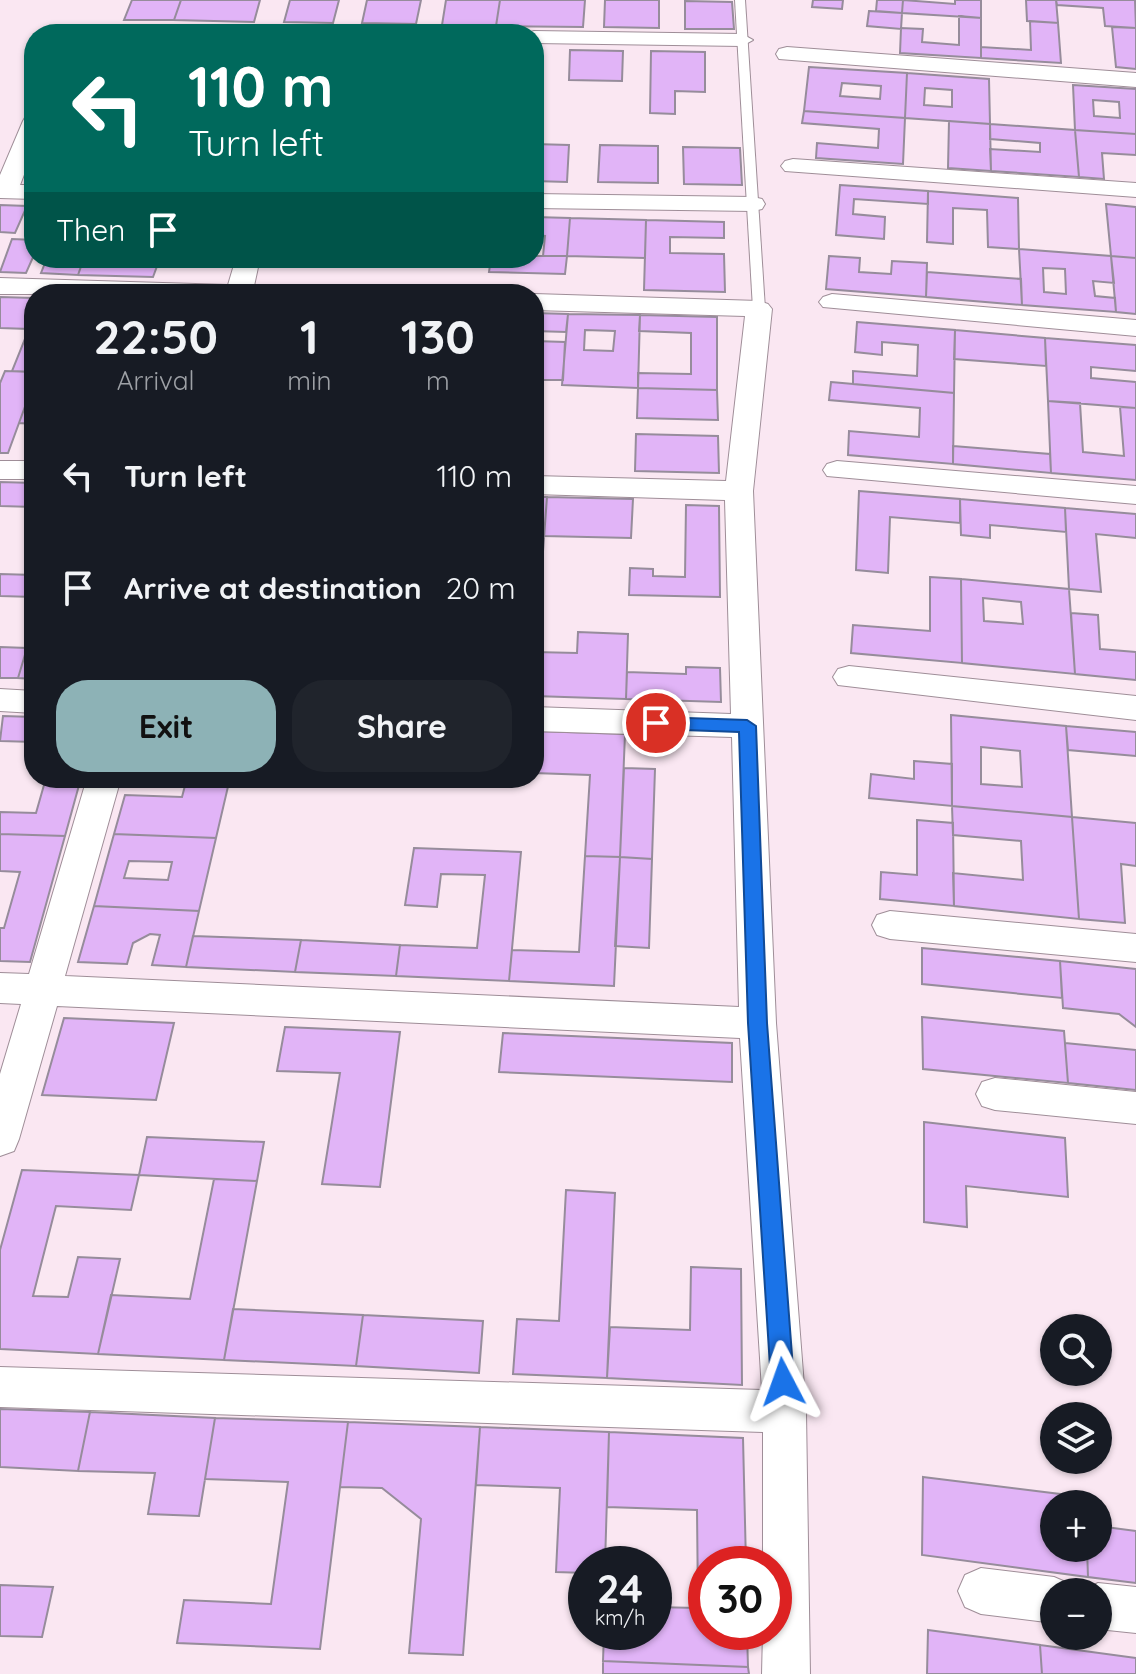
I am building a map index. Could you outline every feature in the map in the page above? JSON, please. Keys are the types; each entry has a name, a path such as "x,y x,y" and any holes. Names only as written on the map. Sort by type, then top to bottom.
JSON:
{"street":[{"path":"544,37 742,40"},
{"path":"787,54 1136,80"},
{"path":"24,145 5,192 24,192"},
{"path":"793,166 1136,190"},
{"path":"544,201 753,204"},
{"path":"0,286 24,287"},
{"path":"544,302 759,309 739,491 758,1023 785,1412 786,1674"},
{"path":"832,302 1136,328"},
{"path":"0,470 24,470"},
{"path":"837,470 1136,495"},
{"path":"544,485 739,491"},
{"path":"849,677 1136,708"},
{"path":"0,700 24,701"},
{"path":"544,719 747,726"},
{"path":"0,1139 101,788"},
{"path":"890,925 1136,948"},
{"path":"0,988 758,1023"},
{"path":"995,1094 1136,1108"},
{"path":"0,1387 785,1412"},
{"path":"981,1591 1040,1598"},
{"path":"1112,1607 1136,1610"}],"lane":[{"path":"740,0 759,309"}],"building":[{"path":"132,0 181,0 174,20 124,20"},
{"path":"181,0 260,0 254,22 174,20"},
{"path":"290,0 339,0 333,23 284,22"},
{"path":"367,0 421,0 416,24 362,23"},
{"path":"446,0 500,0 496,24 442,24"},
{"path":"500,0 585,0 583,27 496,24"},
{"path":"605,0 659,0 659,28 604,27"},
{"path":"813,0 843,0 842,9 812,7"},
{"path":"877,0 903,0 902,13 876,11"},
{"path":"903,0 955,4 955,0 981,0 981,18 902,13"},
{"path":"1026,0 1056,0 1058,23 1027,21"},
{"path":"1056,0 1135,0 1136,28 1105,26 1103,8 1057,5"},
{"path":"685,1 732,2 734,29 685,29"},
{"path":"869,11 902,13 901,29 867,26"},
{"path":"959,16 981,18 981,58 900,53 901,28 923,29 922,42 959,45"},
{"path":"1030,21 1058,23 1061,63 981,58 981,47 1031,50"},
{"path":"1112,27 1136,28 1136,69 1116,67"},
{"path":"570,50 623,51 622,81 569,80"},
{"path":"651,51 705,52 705,92 675,91 675,114 650,113"},
{"path":"809,67 907,73 905,118 804,111","holes":["842,83 881,86 880,99 840,96"]},
{"path":"907,73 989,79 990,124 905,118","holes":["925,88 952,90 952,107 924,105"]},
{"path":"1073,85 1136,89 1136,134 1075,130","holes":["1093,100 1119,102 1120,118 1094,116"]},
{"path":"804,111 905,118 903,164 816,158 817,143 878,148 879,129 802,123"},
{"path":"949,121 990,124 991,171 948,168"},
{"path":"990,124 1075,130 1079,177 991,171 990,149 1040,152 1040,143 990,139"},
{"path":"1075,130 1136,134 1136,155 1102,153 1104,179 1079,177"},
{"path":"544,144 569,145 567,182 544,181"},
{"path":"600,145 658,146 658,183 598,182"},
{"path":"683,147 740,148 742,185 684,184"},
{"path":"840,185 928,191 928,204 854,199 853,214 885,217 884,239 836,235"},
{"path":"928,191 1018,198 1019,249 988,247 987,210 953,208 953,244 927,242"},
{"path":"1106,204 1136,207 1136,258 1111,256"},
{"path":"0,205 24,206 15,233 0,232"},
{"path":"544,217 570,218 567,256 544,256"},
{"path":"570,218 646,220 645,258 567,256"},
{"path":"646,220 724,222 724,238 670,237 670,253 724,254 725,292 644,290"},
{"path":"12,239 24,240 24,268 28,268 26,273 0,272"},
{"path":"1019,249 1111,256 1114,283 1093,281 1095,296 1115,298 1116,312 1022,305","holes":["1043,268 1065,269 1066,294 1044,292"]},
{"path":"544,256 567,256 565,274 489,272 490,268 544,268"},
{"path":"829,256 860,258 859,272 891,274 892,261 927,263 926,297 826,289"},
{"path":"1111,256 1136,258 1136,314 1116,312"},
{"path":"43,268 80,268 78,275 41,273"},
{"path":"80,268 156,268 153,277 78,275"},
{"path":"927,272 1021,279 1022,305 926,297"},
{"path":"0,297 24,298 24,329 0,328"},
{"path":"544,313 568,314 566,332 544,331"},
{"path":"568,314 640,315 638,388 562,385","holes":["585,330 615,331 613,351 584,350"]},
{"path":"640,315 717,317 717,390 638,388 638,373 691,374 691,333 639,331"},
{"path":"857,322 955,330 954,393 853,384 853,371 917,376 918,345 882,342 882,355 855,352"},
{"path":"955,330 1045,338 1046,366 954,359"},
{"path":"1045,338 1136,345 1136,371 1091,367 1091,378 1136,382 1136,408 1048,401"},
{"path":"24,341 24,372 12,371"},
{"path":"544,341 565,342 563,380 544,380"},
{"path":"5,371 24,372 24,409 8,453 0,453 0,383"},
{"path":"831,382 954,393 953,464 848,455 849,431 919,437 920,408 829,400"},
{"path":"638,388 717,390 718,420 637,418"},
{"path":"1048,401 1080,403 1083,452 1124,456 1120,407 1136,408 1136,480 1051,473"},
{"path":"636,434 718,436 719,473 635,471"},
{"path":"953,446 1050,454 1051,473 953,464"},
{"path":"0,482 24,483 24,507 0,506"},
{"path":"859,491 960,499 960,523 890,517 888,573 856,570"},
{"path":"544,497 547,497 544,538"},
{"path":"547,497 633,499 631,538 544,536"},
{"path":"960,499 1065,508 1066,532 990,525 990,538 961,535"},
{"path":"686,505 719,506 720,597 629,595 630,568 653,569 653,576 685,577"},
{"path":"1065,508 1136,514 1136,538 1096,534 1101,592 1069,589"},
{"path":"0,574 24,575 24,597 0,596"},
{"path":"930,577 961,579 962,663 851,653 853,625 930,631"},
{"path":"961,579 1069,589 1075,674 962,663","holes":["983,598 1021,602 1023,624 984,621"]},
{"path":"1071,613 1098,615 1100,649 1136,652 1136,680 1075,674"},
{"path":"578,632 628,634 626,699 544,696 544,652 577,653"},
{"path":"0,647 24,648 18,678 0,678"},
{"path":"24,658 24,678 18,678"},
{"path":"686,667 720,668 721,702 626,699 627,672 686,674"},
{"path":"951,715 1066,726 1072,817 952,806","holes":["981,747 1020,751 1022,787 981,784"]},
{"path":"3,716 24,717 24,742 0,741"},
{"path":"1066,726 1136,732 1136,756 1068,750"},
{"path":"544,731 625,734 620,857 585,856 590,775 544,773"},
{"path":"914,761 952,764 952,806 869,798 871,774 914,779"},
{"path":"624,768 655,769 652,859 620,857"},
{"path":"43,788 78,788 65,836 0,834 0,812 36,813"},
{"path":"184,788 228,788 216,838 114,834 125,795 182,797"},
{"path":"952,806 1072,817 1079,919 954,906 953,873 1023,880 1021,841 953,835"},
{"path":"1072,817 1136,823 1136,866 1121,864 1125,923 1079,919"},
{"path":"917,820 953,823 954,906 880,899 881,872 917,875"},
{"path":"0,834 65,836 30,962 0,961 0,928 4,928 20,872 0,871"},
{"path":"114,834 216,838 199,911 94,906","holes":["129,861 172,862 168,880 124,878"]},
{"path":"414,848 521,852 509,981 396,976 400,945 477,948 485,875 441,874 437,907 405,905"},
{"path":"585,856 620,857 614,986 509,981 512,950 579,952"},
{"path":"620,857 652,859 649,948 615,946"},
{"path":"94,906 199,911 186,967 152,965 160,935 150,934 133,943 127,964 78,962"},
{"path":"193,936 301,940 295,972 186,967"},
{"path":"301,940 400,945 396,976 295,972"},
{"path":"922,948 1060,961 1062,998 922,984"},
{"path":"1060,961 1136,969 1136,1027 1119,1014 1063,1008"},
{"path":"922,1017 1064,1031 1068,1083 923,1069"},
{"path":"64,1018 174,1023 156,1100 42,1095"},
{"path":"285,1027 400,1032 380,1187 322,1184 340,1073 277,1071"},
{"path":"503,1033 732,1043 732,1082 499,1072"},
{"path":"1065,1043 1136,1050 1136,1090 1068,1083"},
{"path":"924,1122 1065,1138 1068,1197 966,1186 967,1227 924,1222"},
{"path":"147,1137 264,1142 257,1181 139,1175"},
{"path":"22,1170 139,1175 131,1210 56,1206 33,1296 68,1297 78,1257 120,1259 98,1354 0,1349 0,1250"},
{"path":"214,1179 257,1181 224,1360 98,1354 111,1295 190,1299"},
{"path":"566,1190 615,1193 607,1378 513,1374 517,1319 559,1321"},
{"path":"691,1267 741,1269 742,1385 607,1378 610,1327 690,1330"},
{"path":"233,1309 363,1315 356,1366 224,1360"},
{"path":"363,1315 483,1321 479,1373 356,1366"},
{"path":"0,1409 90,1412 78,1471 0,1467"},
{"path":"90,1412 215,1418 199,1516 148,1514 155,1473 78,1471"},
{"path":"215,1418 348,1422 320,1649 177,1643 184,1600 271,1604 288,1482 205,1479"},
{"path":"348,1422 480,1427 463,1655 409,1653 421,1519 382,1488 340,1487"},
{"path":"480,1427 609,1432 606,1546 568,1546 568,1572 556,1572 560,1488 476,1485"},
{"path":"609,1432 743,1438 746,1546 697,1546 697,1510 607,1507"},
{"path":"923,1477 1040,1492 1040,1562 1087,1562 1088,1577 922,1555"},
{"path":"1112,1528 1136,1531 1136,1583 1088,1577 1087,1562 1112,1562"},
{"path":"0,1585 53,1587 42,1637 0,1636"},
{"path":"672,1607 688,1608 688,1650 748,1650 748,1667 603,1661 603,1650 672,1650"},
{"path":"928,1630 1040,1645 1042,1674 927,1674"},
{"path":"1040,1650 1077,1650 1136,1658 1136,1674 1042,1674"},
{"path":"603,1661 748,1667 749,1674 603,1674"}],"route":[{"path":"656,723 747,726 758,1023 783,1382"}]}
